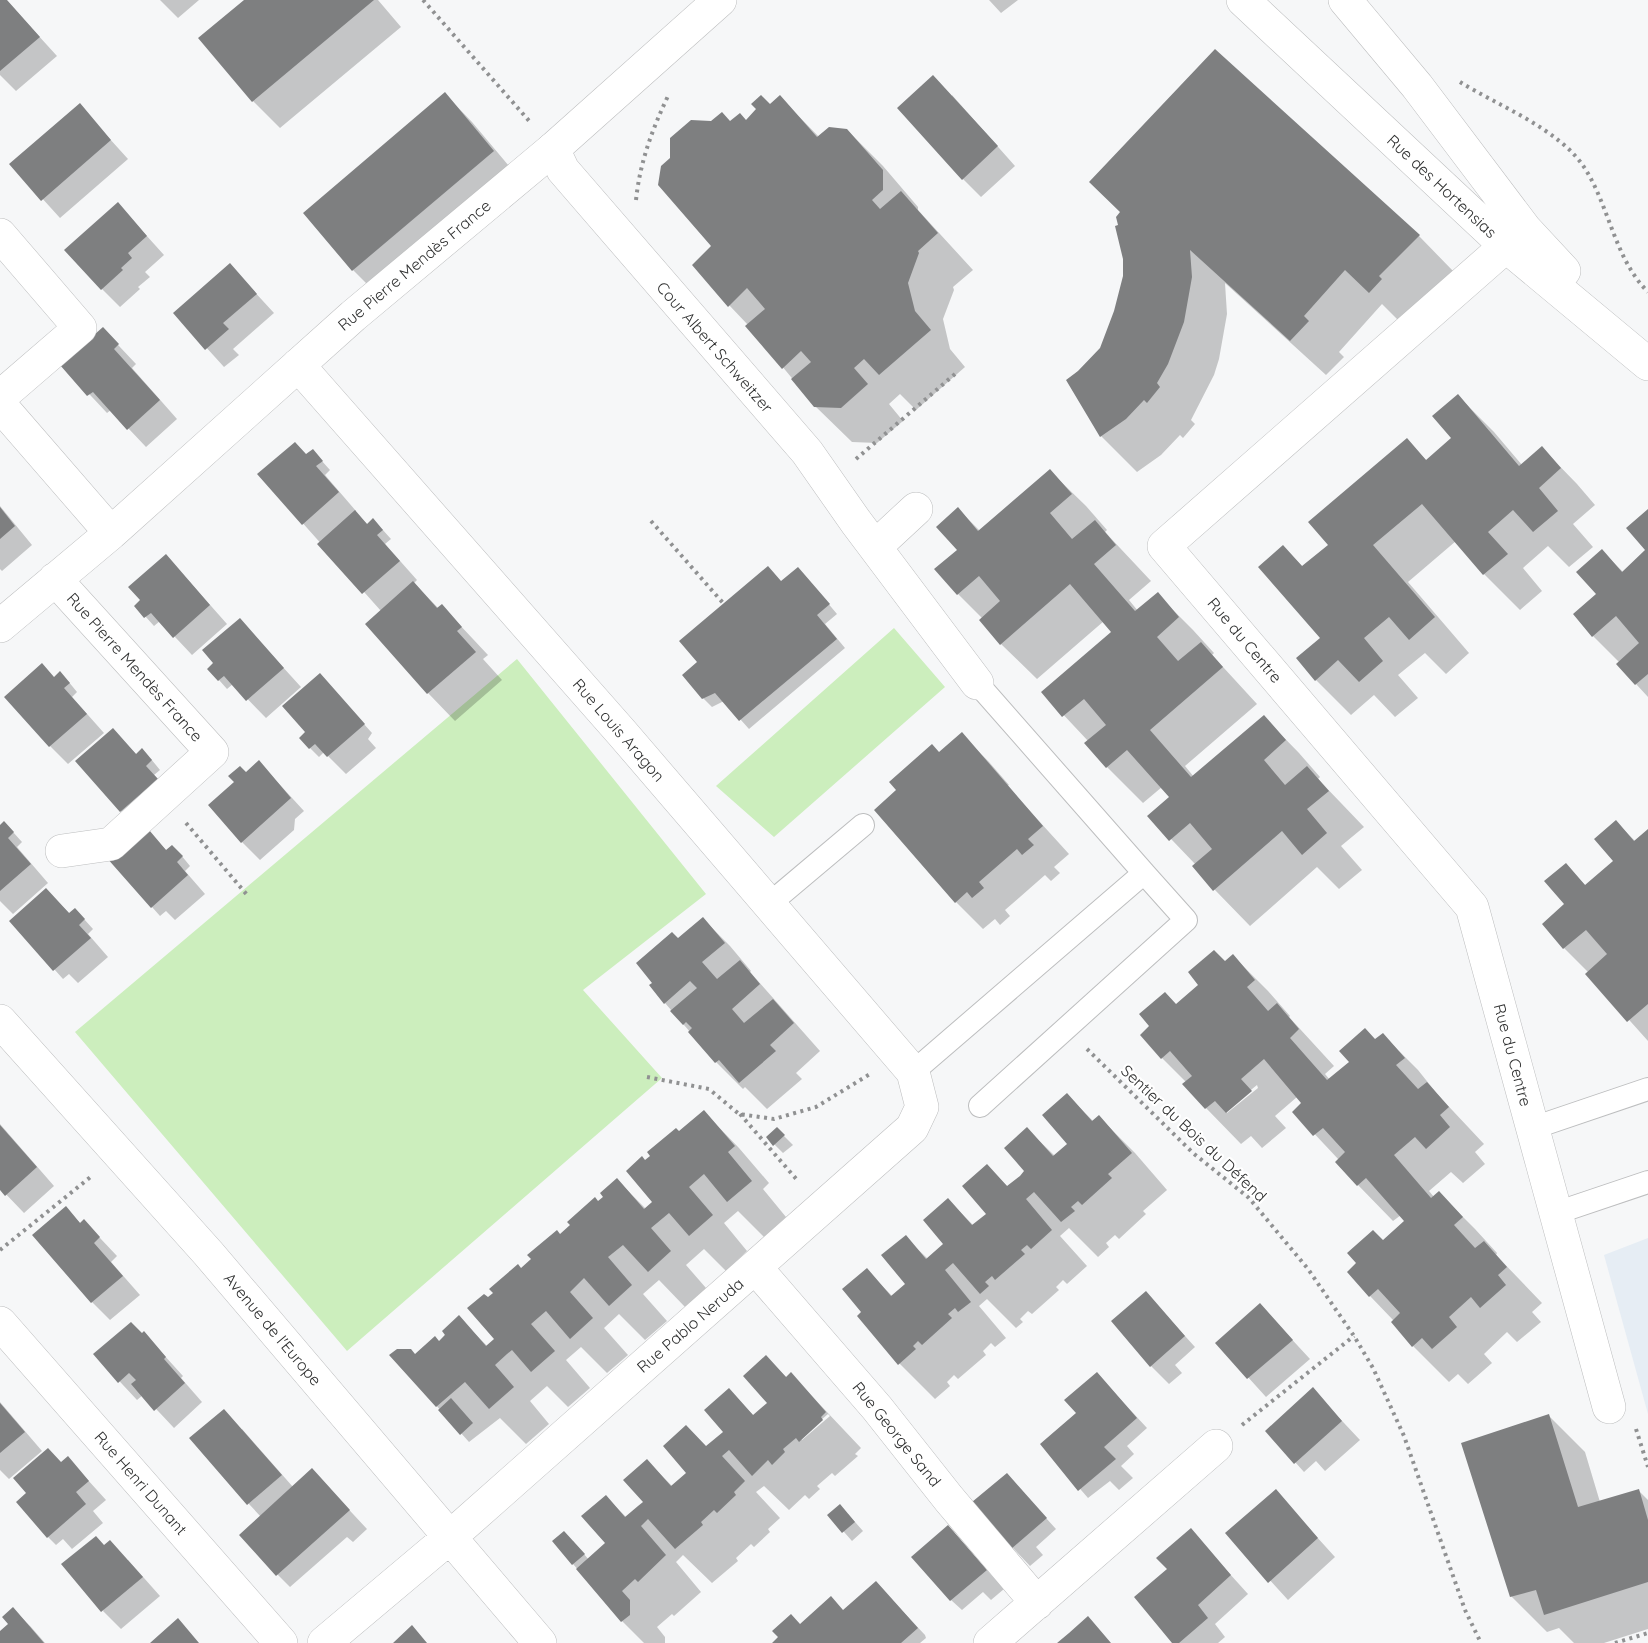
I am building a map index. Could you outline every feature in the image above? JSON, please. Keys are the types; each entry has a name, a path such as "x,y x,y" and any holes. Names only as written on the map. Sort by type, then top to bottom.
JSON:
{"street":[{"name":"Rue Pierre Mendès France","path":"0,626 111,533 353,316 553,149 720,0"},
{"name":"Rue des Hortensias","path":"1243,0 1506,246 1648,362"},
{"path":"1345,0 1417,86 1525,229 1648,362"},
{"name":"Cour Albert Schweitzer","path":"553,149 562,170 807,452 977,683"},
{"path":"0,235 80,328 0,397"},
{"name":"Rue du Centre","path":"1506,246 1164,546 1472,907 1609,1407"},
{"name":"Rue Louis Aragon","path":"298,365 622,733 906,1064 922,1107"},
{"path":"0,405 111,533"},
{"path":"875,547 916,509"},
{"name":"Rue Pierre Mendès France","path":"55,579 212,752 111,844 62,851"},
{"name":"Avenue de l'Europe","path":"0,1021 208,1253 540,1643"},
{"name":"Rue Pablo Neruda","path":"324,1643 450,1537 912,1128 922,1107"},
{"name":"Rue George Sand","path":"755,1267 877,1408 949,1499 1037,1603"},
{"name":"Rue Henri Dunant","path":"0,1323 281,1643"},
{"path":"990,1643 1216,1446"}],"lane":[{"path":"977,683 1186,920 980,1106"},
{"path":"768,905 863,825"},
{"path":"906,1064 1144,873"},
{"name":"Rue du Centre","path":"1533,1128 1648,1089"},
{"path":"1556,1213 1648,1182"}],"path":[{"path":"423,0 553,149"},
{"path":"1453,76 1560,142 1582,165 1597,189 1623,258 1637,281 1648,292"},
{"path":"630,248 638,174 650,133 671,90"},
{"path":"828,482 955,374"},
{"path":"651,521 724,604"},
{"path":"164,796 248,896"},
{"name":"Sentier du Bois du Défend","path":"1067,1028 1193,1153 1249,1198 1308,1269 1354,1336 1373,1368 1404,1436 1466,1610 1481,1643"},
{"path":"739,1114 774,1119 816,1107 906,1064"},
{"path":"647,1077 709,1089 739,1114 821,1209"},
{"path":"0,1250 119,1154"},
{"path":"1216,1446 1354,1336"},
{"path":"1615,1643 1648,1633"}],"shaded area":[{"path":"1648,1238 1648,1414 1604,1255"}],"green space":[{"path":"894,628 945,687 774,837 716,786"},
{"path":"517,659 706,894 583,990 662,1078 347,1351 75,1032"}],"building":[{"path":"0,0 7,0 40,37 0,71"},
{"path":"244,0 374,0 252,102 198,38"},
{"path":"1215,49 1420,235 1379,276 1382,279 1369,293 1345,270 1304,316 1309,321 1290,341 1190,250 1192,277 1184,322 1168,364 1157,383 1160,387 1147,403 1144,400 1126,419 1100,437 1066,380 1100,348 1114,311 1123,276 1123,259 1115,226 1118,225 1116,217 1120,212 1089,182"},
{"path":"933,75 998,146 962,180 897,108"},
{"path":"445,92 494,151 352,271 303,213"},
{"path":"761,95 770,104 780,95 817,137 829,127 847,129 883,170 883,190 872,200 880,209 901,191 938,233 918,251 908,283 915,311 931,330 879,375 864,359 854,368 868,384 841,408 814,407 791,379 811,362 801,351 782,369 745,326 765,309 747,288 728,307 692,265 711,246 658,185 661,166 670,158 670,138 691,120 711,121 722,112 730,121 740,113 746,120 756,109 751,104"},
{"path":"80,103 111,140 41,201 9,164"},
{"path":"118,202 147,236 128,253 132,258 121,268 123,270 101,290 64,250"},
{"path":"230,263 257,294 223,323 229,329 205,350 173,313"},
{"path":"103,327 119,344 114,349 160,400 127,430 93,392 87,396 60,365"},
{"path":"1458,394 1519,466 1542,446 1561,468 1539,488 1558,511 1533,532 1513,510 1488,532 1508,554 1483,575 1422,504 1373,545 1435,617 1409,640 1389,617 1364,638 1383,661 1359,682 1338,660 1315,681 1296,658 1320,638 1258,567 1283,545 1302,566 1328,545 1308,522 1407,438 1426,460 1451,438 1432,416"},
{"path":"295,442 306,454 313,449 323,461 316,466 339,492 302,525 257,474"},
{"path":"1050,469 1072,494 1050,513 1072,539 1095,520 1116,545 1094,564 1135,611 1158,592 1179,617 1157,637 1178,661 1201,642 1223,667 1150,730 1191,777 1264,715 1286,740 1264,760 1285,785 1307,766 1329,791 1307,809 1327,833 1302,855 1282,831 1213,891 1192,866 1212,849 1190,823 1169,841 1147,816 1169,797 1127,750 1106,768 1084,743 1106,725 1084,699 1062,717 1041,692 1111,632 1070,584 1000,645 979,620 1000,601 979,576 957,595 934,569 957,550 936,527 958,507 978,531"},
{"path":"0,507 15,526 0,539"},
{"path":"1648,509 1648,674 1635,685 1616,664 1639,643 1616,616 1592,637 1573,614 1596,594 1576,572 1602,549 1622,572 1645,550 1626,528"},
{"path":"355,510 367,524 373,518 383,530 377,535 400,561 362,594 317,544"},
{"path":"166,554 210,605 173,638 151,613 144,618 134,606 140,600 128,587"},
{"path":"768,566 781,581 798,567 830,604 817,615 837,639 739,721 715,693 702,699 682,675 697,662 679,641"},
{"path":"413,581 437,608 442,604 462,627 457,631 476,652 427,694 365,624"},
{"path":"240,618 284,668 246,701 224,676 218,681 207,669 213,663 202,650"},
{"path":"42,663 54,677 60,671 70,683 64,688 87,714 49,747 4,697"},
{"path":"320,673 365,724 327,757 315,744 309,749 299,738 305,732 282,706"},
{"path":"113,728 136,754 142,748 152,760 146,766 158,779 120,812 75,761"},
{"path":"962,732 1043,826 1028,839 1034,845 1022,855 1017,849 979,882 984,888 972,898 967,892 955,903 874,810 896,790 889,782 932,744 939,752"},
{"path":"259,760 291,798 241,843 208,805 234,782 228,776 240,766 246,772"},
{"path":"1616,820 1634,841 1648,829 1648,1004 1627,1022 1585,974 1607,954 1586,930 1563,949 1542,924 1564,904 1544,881 1566,863 1585,885 1613,861 1594,839"},
{"path":"4,821 14,832 8,838 31,864 0,891 0,825"},
{"path":"144,824 166,850 172,845 183,856 177,862 188,875 151,908 106,857"},
{"path":"46,888 69,913 75,908 85,919 79,925 91,938 53,971 9,921"},
{"path":"703,917 725,943 702,962 717,979 740,960 760,984 732,1009 744,1023 773,999 794,1023 770,1045 776,1051 739,1083 719,1060 715,1063 688,1032 692,1028 686,1022 683,1025 670,1011 697,988 690,981 664,1004 649,985 652,983 636,963 672,932 678,938"},
{"path":"1214,950 1225,961 1233,954 1255,980 1247,987 1268,1011 1277,1003 1299,1029 1290,1038 1327,1080 1349,1062 1339,1051 1365,1028 1375,1039 1383,1033 1405,1058 1396,1065 1418,1089 1427,1082 1449,1107 1440,1115 1450,1127 1426,1149 1415,1137 1394,1155 1431,1198 1439,1191 1463,1217 1454,1225 1475,1248 1484,1241 1507,1267 1498,1275 1506,1285 1480,1308 1471,1297 1449,1317 1457,1327 1432,1349 1422,1338 1412,1347 1391,1322 1400,1313 1378,1289 1369,1297 1347,1272 1356,1263 1347,1253 1373,1230 1383,1240 1404,1221 1366,1178 1357,1186 1335,1162 1345,1152 1323,1128 1313,1136 1292,1112 1301,1103 1264,1059 1241,1079 1252,1091 1226,1113 1215,1101 1205,1109 1182,1084 1192,1076 1170,1051 1161,1059 1140,1035 1149,1026 1139,1014 1165,992 1176,1004 1198,985 1188,972"},
{"path":"1067,1093 1092,1121 1099,1115 1132,1153 1108,1174 1112,1178 1082,1205 1078,1201 1071,1207 1075,1211 1061,1222 1034,1192 1026,1199 1052,1230 1031,1249 1027,1245 1021,1250 1025,1254 995,1280 992,1276 985,1282 989,1286 980,1294 953,1263 945,1270 971,1302 958,1312 955,1308 948,1314 952,1318 922,1345 918,1341 913,1346 916,1349 898,1365 857,1316 861,1312 842,1289 867,1268 891,1296 905,1284 881,1255 906,1235 926,1259 943,1244 923,1220 948,1198 972,1225 986,1214 962,1186 987,1164 1007,1186 1020,1176 1024,1171 1004,1148 1027,1127 1053,1156 1067,1144 1042,1115"},
{"path":"704,1110 735,1146 728,1152 752,1181 727,1202 704,1174 689,1187 713,1215 689,1236 669,1213 651,1228 671,1251 648,1272 623,1245 608,1257 632,1285 609,1306 584,1278 570,1292 593,1318 570,1339 546,1311 531,1324 555,1351 531,1372 512,1350 507,1354 495,1365 514,1387 489,1409 465,1382 436,1407 389,1355 397,1349 411,1349 415,1354 435,1336 439,1341 445,1335 442,1331 459,1315 486,1346 494,1339 467,1308 484,1294 488,1297 493,1293 489,1289 518,1264 521,1268 531,1259 527,1255 557,1230 560,1234 570,1225 567,1222 595,1197 598,1201 603,1197 600,1193 617,1178 644,1209 652,1202 626,1171 642,1156 645,1160 650,1156 647,1152 676,1128 679,1131"},
{"path":"0,1125 37,1167 5,1196 0,1190"},
{"path":"777,1127 785,1135 773,1146 766,1137"},
{"path":"66,1206 80,1223 84,1219 100,1237 94,1243 123,1276 91,1303 32,1235"},
{"path":"1146,1291 1185,1336 1150,1367 1111,1321"},
{"path":"1260,1303 1293,1340 1247,1379 1215,1343"},
{"path":"131,1322 142,1333 144,1331 185,1383 154,1411 131,1384 136,1380 129,1373 118,1383 93,1354"},
{"path":"766,1355 786,1377 791,1372 826,1412 821,1417 823,1420 799,1442 796,1438 783,1449 785,1452 772,1465 768,1460 752,1476 729,1450 722,1456 745,1481 734,1492 736,1495 717,1513 714,1510 701,1522 703,1525 675,1549 648,1519 641,1526 666,1555 638,1582 635,1579 622,1591 630,1600 630,1615 621,1622 576,1569 605,1543 581,1516 606,1495 625,1517 643,1502 623,1480 647,1459 671,1486 686,1473 663,1446 686,1425 706,1446 723,1432 704,1410 729,1388 753,1415 767,1403 743,1376"},
{"path":"1097,1372 1137,1418 1104,1447 1116,1459 1078,1491 1040,1444 1076,1413 1064,1400"},
{"path":"1313,1387 1342,1421 1294,1464 1265,1431"},
{"path":"451,1398 473,1423 460,1435 438,1410"},
{"path":"0,1403 25,1432 0,1453"},
{"path":"224,1409 282,1475 247,1505 189,1438"},
{"path":"1549,1414 1578,1507 1639,1489 1648,1520 1648,1582 1544,1615 1536,1590 1510,1597 1461,1443"},
{"path":"48,1448 61,1462 68,1456 89,1481 76,1492 86,1504 47,1538 16,1502 26,1493 13,1478"},
{"path":"312,1468 350,1510 276,1576 239,1535"},
{"path":"1007,1473 1047,1518 1011,1549 972,1502"},
{"path":"1276,1489 1318,1538 1268,1583 1225,1533"},
{"path":"840,1504 855,1522 842,1533 827,1515"},
{"path":"948,1525 987,1570 950,1601 911,1557"},
{"path":"1191,1528 1231,1575 1198,1605 1208,1618 1179,1643 1172,1643 1134,1597 1167,1569 1156,1558"},
{"path":"564,1531 585,1554 572,1565 552,1541"},
{"path":"96,1536 104,1545 110,1540 143,1577 101,1612 61,1564"},
{"path":"876,1581 918,1628 901,1643 772,1643 778,1637 772,1631 791,1614 800,1624 831,1596 843,1610"},
{"path":"13,1607 44,1643 0,1643 0,1631 8,1624 2,1617"},
{"path":"1088,1616 1111,1643 1057,1643 1069,1633"},
{"path":"178,1618 199,1643 150,1643"},
{"path":"412,1625 427,1643 393,1643"}]}
